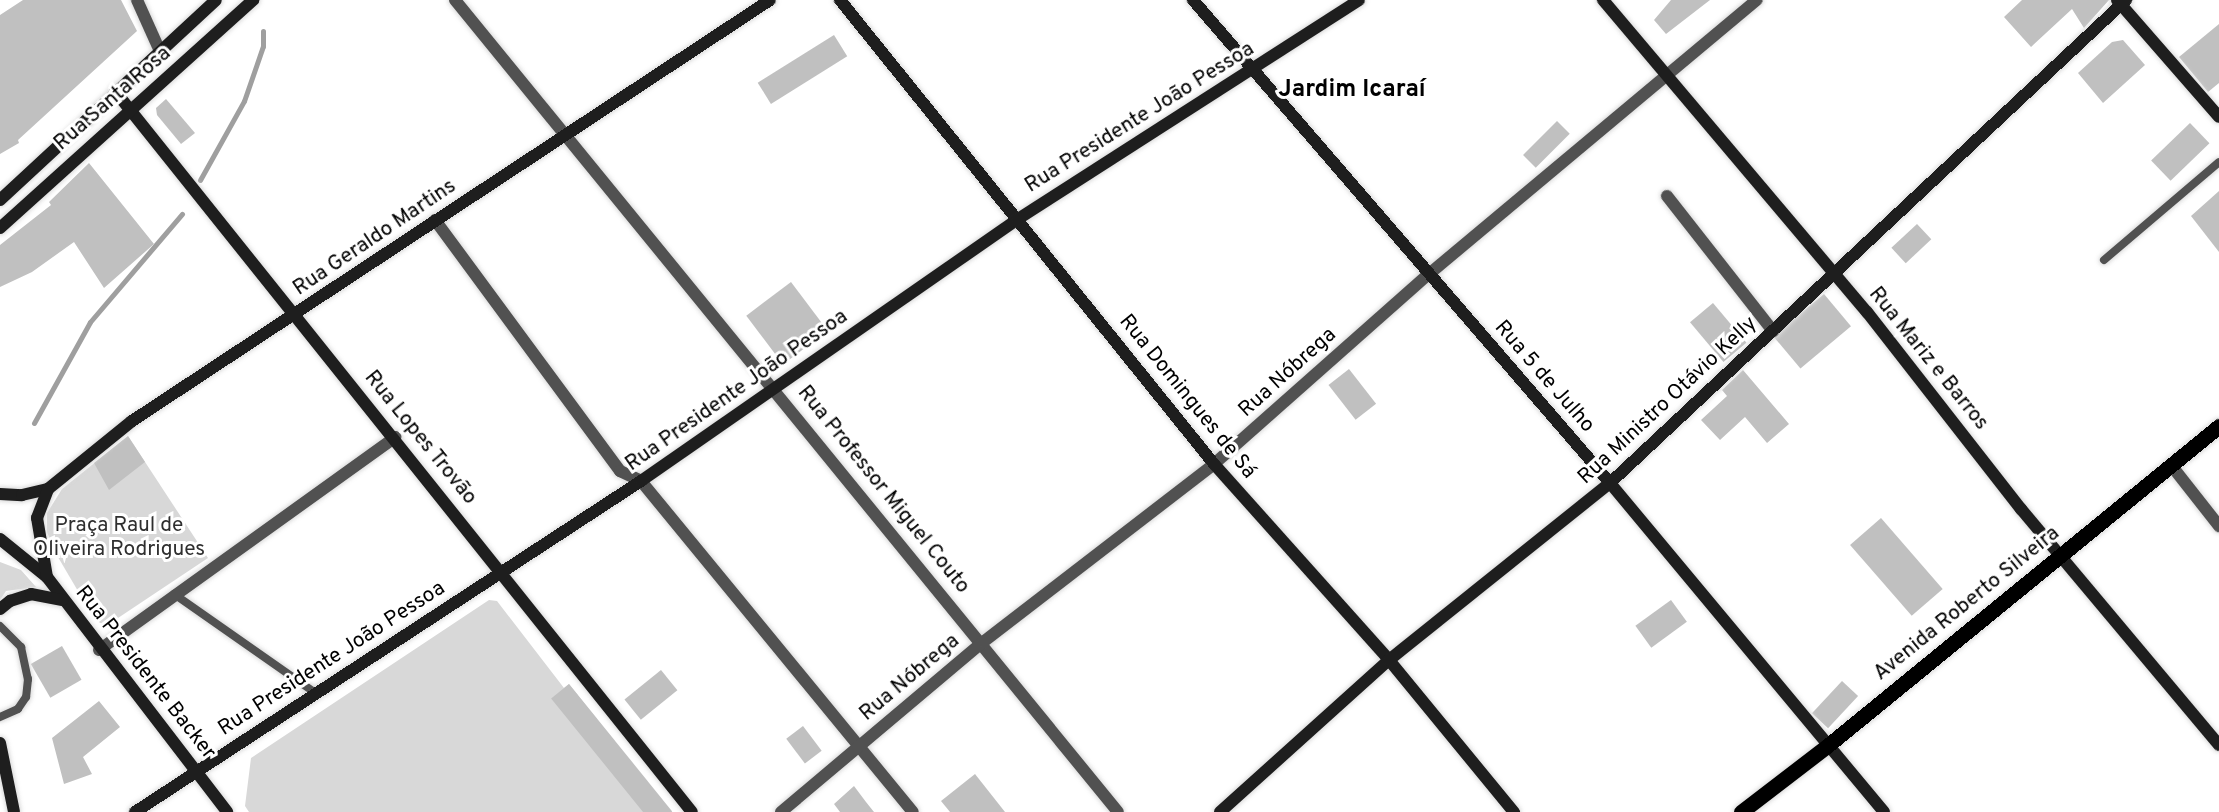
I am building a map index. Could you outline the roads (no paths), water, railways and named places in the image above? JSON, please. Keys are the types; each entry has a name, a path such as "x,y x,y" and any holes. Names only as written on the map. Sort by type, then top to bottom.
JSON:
{"main road":[{"name":"Avenida Roberto Silveira","path":"1741,812 1827,746 2219,426"}],"street":[{"path":"137,0 159,49"},
{"name":"Rua Santa Rosa","path":"0,200 159,49 216,0"},
{"name":"Rua Santa Rosa","path":"0,228 63,169 254,0"},
{"name":"Rua Professor Miguel Couto","path":"455,0 567,133 983,642 1118,812"},
{"name":"Rua Geraldo Martins","path":"0,494 22,495 48,489 132,421 770,0"},
{"name":"Rua Domingues de Sá","path":"840,0 1214,464 1389,660 1514,812"},
{"name":"Rua 5 de Julho","path":"1193,0 1610,483 1884,812"},
{"name":"Rua Presidente João Pessoa","path":"135,812 641,481 1018,219 1254,70 1359,0"},
{"name":"Rua Mariz e Barros","path":"1603,0 1833,275 2060,555 2219,745"},
{"name":"Rua Nóbrega","path":"782,812 983,642 1214,464 1429,274 1757,0"},
{"path":"2122,2 2219,117"},
{"name":"Rua Ministro Otávio Kelly","path":"1220,812 1389,660 1610,483 2122,2"},
{"name":"Rua Lopes Trovão","path":"115,91 395,437 692,812"},
{"path":"52,152 63,169"},
{"path":"1667,196 1773,331"},
{"path":"435,220 620,471 641,481 913,812"},
{"path":"99,650 395,437"},
{"path":"2171,465 2219,526"},
{"path":"46,577 37,518 48,489"},
{"name":"Rua Presidente Backer","path":"0,539 46,577 99,650 227,812"},
{"path":"0,609 10,601 31,594 63,600"},
{"path":"0,743 14,812"}],"lane":[{"path":"2104,260 2219,162"},
{"path":"174,594 317,694"},
{"path":"0,626 21,647 28,679 26,697 18,709 0,717"}],"waterway":[{"path":"200,180 244,101 263,46 263,31"},
{"path":"34,423 90,322 182,214"}],"district":[{"name":"Jardim Icaraí","path":"1352,91"}],"park label":[{"name":"Praça Raul de Oliveira Rodrigues","path":"119,538"}]}
